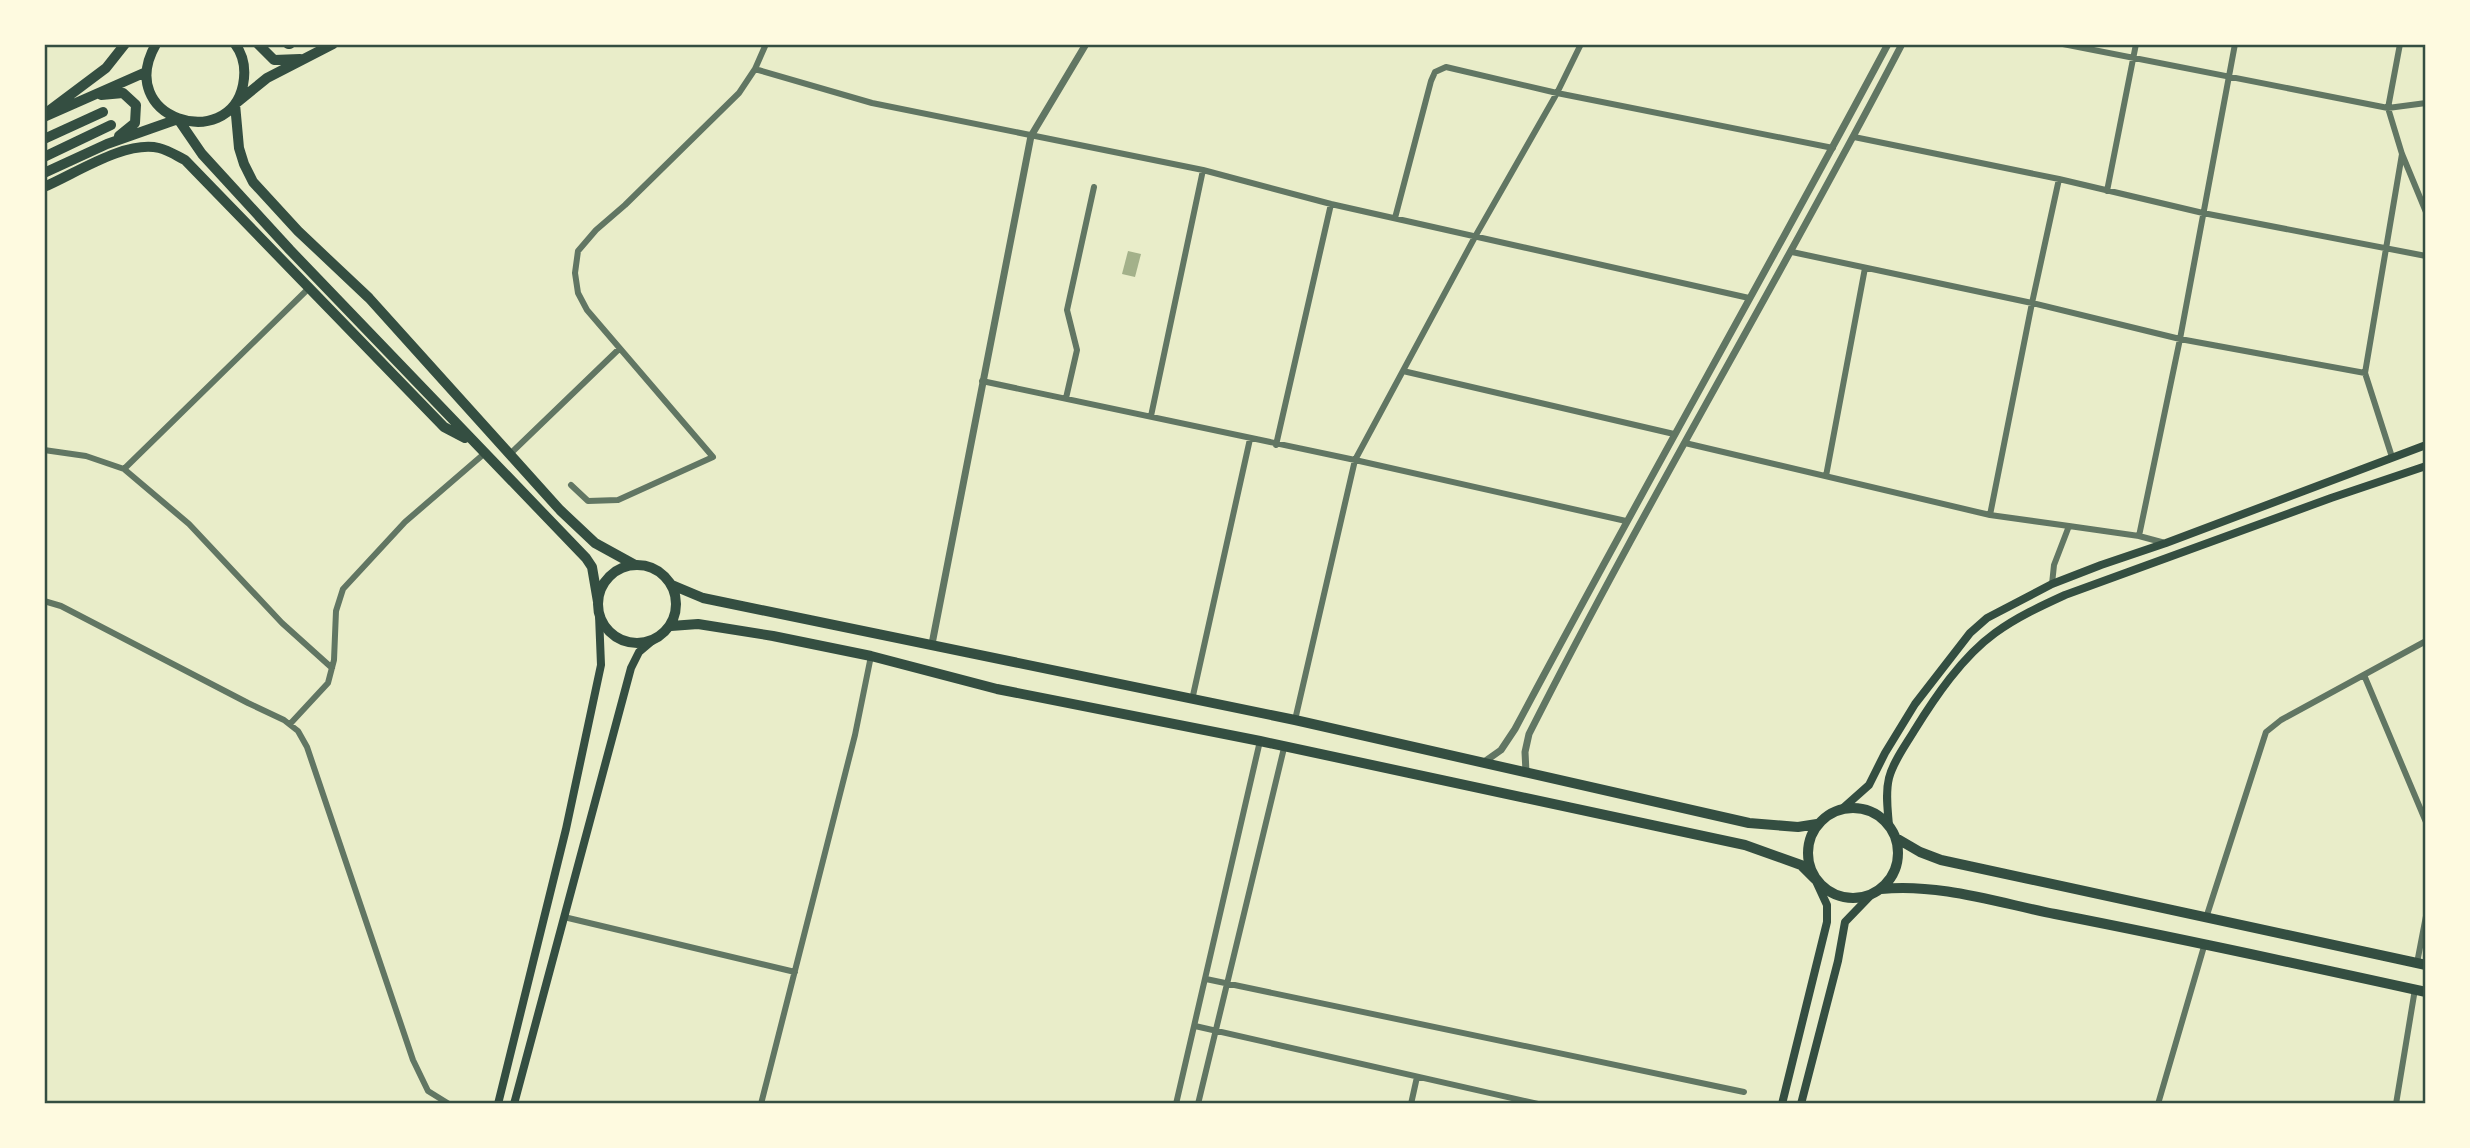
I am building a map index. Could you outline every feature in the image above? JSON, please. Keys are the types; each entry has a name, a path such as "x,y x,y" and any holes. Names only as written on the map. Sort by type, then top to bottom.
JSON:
{"highway":[{"path":"44,115 107,68 125,44"},
{"path":"156,44 149,56 146,72 151,95 167,114 193,122 209,121 223,114 267,78 333,44"},
{"path":"235,44 244,61 245,76 235,103 239,148 253,182 298,231 369,298 560,510 595,543 635,565 656,570 672,585 703,598 1295,720 1749,823 1798,827 1817,824"},
{"path":"258,44 274,60 303,59"},
{"path":"44,115 146,72"},
{"path":"87,97 117,92 132,99 136,105 135,123 107,144"},
{"path":"44,139 103,112"},
{"path":"44,173 107,144 178,119"},
{"path":"178,119 202,154 289,250 586,558 592,567 599,615 605,627 626,642 639,644 652,641 671,626 698,624 773,636 871,656 998,689 1260,741 1745,845 1801,865 1825,889 1837,896 1851,899 1877,891 1909,886 2205,943 2426,992"},
{"path":"44,157 111,125"},
{"path":"44,187 120,152 141,146 161,148 185,160 444,427 474,443"},
{"path":"598,601 600,590 614,572 635,565"},
{"path":"671,626 677,606 672,585"},
{"path":"1815,878 1807,851 1817,824 1828,814 1856,808 1869,811 1889,826 1896,838 1898,849 1895,871 1877,891"},
{"path":"1896,838 1941,860 2422,964"}],"main road":[{"path":"1842,809 1869,785 1885,752 1914,705 1969,632 1998,611 2052,584 2426,444"},
{"path":"1889,826 1889,777 1897,760 1940,692 1969,656 1993,634 2030,610 2065,595 2426,466"},
{"path":"498,1104 566,829 594,701 601,665 599,615"},
{"path":"514,1104 631,668 639,652 652,641"},
{"path":"1782,1104 1827,922 1827,905 1815,878"},
{"path":"1801,1104 1838,961 1845,922 1877,891"}],"street":[{"path":"571,485 588,501 618,500 713,457 587,310 578,293 575,273 578,251 596,230 739,93 755,69 766,44"},
{"path":"932,644 1031,136 1086,44"},
{"path":"1295,720 1355,460 1476,235 1557,93 1581,44"},
{"path":"1484,762 1501,750 1515,729 1888,44"},
{"path":"1526,772 1525,752 1529,734 1581,630 1792,253 1902,44"},
{"path":"2063,44 2388,108 2426,103"},
{"path":"2107,191 2136,44"},
{"path":"2139,536 2180,340 2235,44"},
{"path":"2400,44 2388,108 2402,154 2426,212"},
{"path":"1395,218 1435,72 1446,67 1557,93 1833,148"},
{"path":"755,69 872,103 1203,170 1331,204 1749,298"},
{"path":"1854,136 2059,179 2203,213 2426,256"},
{"path":"2392,457 2365,373 2402,154"},
{"path":"1151,416 1203,170"},
{"path":"1990,514 2059,179"},
{"path":"1066,398 1077,350 1068,310 1094,187"},
{"path":"1276,445 1331,204"},
{"path":"1792,253 2032,303 2180,340 2365,373"},
{"path":"1826,476 1865,268"},
{"path":"124,469 308,289"},
{"path":"509,454 619,349"},
{"path":"1403,371 1674,434"},
{"path":"982,381 1626,521"},
{"path":"1192,699 1250,439"},
{"path":"1685,443 1990,514 2139,536 2166,543"},
{"path":"44,450 86,456 124,469 189,524 282,622 332,668"},
{"path":"290,724 328,683 332,668 336,611 343,589 405,522 485,453"},
{"path":"2052,584 2054,565 2069,526"},
{"path":"44,601 61,606 290,724 298,731 307,747 413,1060 428,1091 449,1104"},
{"path":"2206,918 2266,732 2281,720 2426,641"},
{"path":"761,1104 855,735 871,656"},
{"path":"2364,675 2426,822"},
{"path":"1176,1104 1260,741"},
{"path":"1198,1104 1284,748"},
{"path":"2422,964 2426,916"},
{"path":"564,917 795,972"},
{"path":"2158,1104 2205,943"},
{"path":"1206,979 1744,1092"},
{"path":"2396,1104 2415,989"},
{"path":"1195,1026 1538,1104"},
{"path":"1411,1104 1417,1077"}],"shaded area":[{"path":"1128,251 1141,254 1135,277 1122,274"}]}
